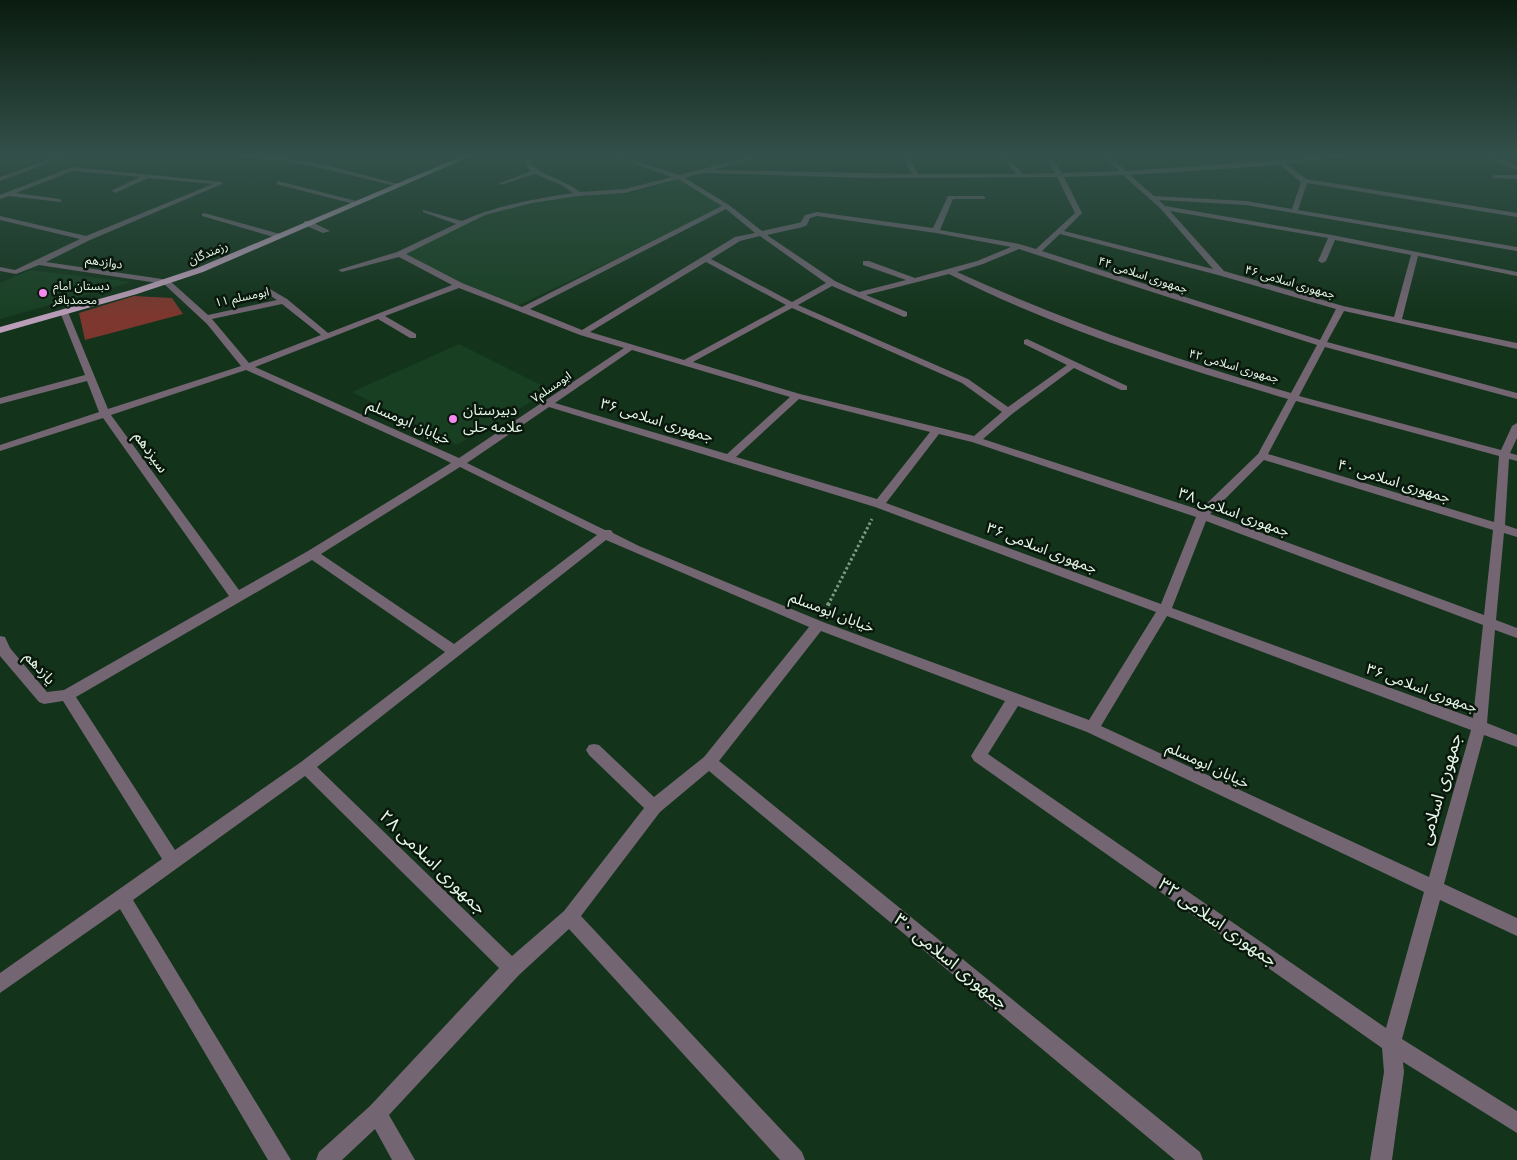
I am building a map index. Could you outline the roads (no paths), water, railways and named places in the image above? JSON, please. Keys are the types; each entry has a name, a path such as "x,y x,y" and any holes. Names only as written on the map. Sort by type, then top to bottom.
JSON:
{"main road":[{"name":"رزمندگان","path":"0,330 166,282 200,270 345,208"}],"street":[{"path":"0,278 38,264 87,238 159,208"},
{"path":"342,270 400,254 484,214 506,208"},
{"path":"524,309 722,208"},
{"path":"729,208 832,283 904,314"},
{"path":"936,231 945,208"},
{"path":"1037,252 1079,213 1077,208"},
{"path":"1163,208 1221,273"},
{"path":"1164,208 1332,237 1517,274"},
{"path":"1282,208 1517,249"},
{"path":"1473,208 1517,215"},
{"path":"425,211 463,224"},
{"name":"جمهوری اسلامی ۴۴","path":"761,233 804,223 807,216 812,213 936,231 1019,246 1323,344 1517,396"},
{"path":"204,215 277,236"},
{"path":"0,218 87,238"},
{"path":"307,223 326,231"},
{"name":"جمهوری اسلامی ۴۶","path":"1059,232 1221,273 1341,308 1517,346"},
{"path":"583,333 738,239 761,233"},
{"path":"1322,261 1332,237"},
{"path":"859,294 913,280 952,273 992,260 1019,246"},
{"name":"جمهوری اسلامی ۳۸","path":"400,254 459,285 583,333 797,396 976,440 1202,515 1517,633"},
{"path":"1397,320 1415,254"},
{"path":"706,259 794,306 965,381 1008,412"},
{"path":"866,263 913,280"},
{"name":"دوازدهم","path":"38,264 166,282"},
{"path":"0,268 16,272"},
{"name":"جمهوری اسلامی ۴۲","path":"952,273 1005,299 1112,340 1200,370 1517,458"},
{"path":"166,282 180,293 204,318 238,355 246,368"},
{"path":"685,363 794,306 832,283"},
{"path":"0,448 246,368 459,285"},
{"path":"268,291 284,301 328,337"},
{"name":"ابومسلم ۱۱","path":"204,318 284,301"},
{"path":"1092,728 1170,600 1202,515 1262,456 1341,308"},
{"name":"سیزدهم","path":"64,312 105,414 237,597"},
{"path":"380,317 412,336"},
{"path":"1027,342 1124,388"},
{"name":"ابومسلم۷","path":"67,695 312,554 459,463 631,347"},
{"path":"976,440 1008,412 1074,364"},
{"name":"خیابان ابومسلم","path":"246,368 459,463 607,533 634,548 818,625 1092,728 1432,889 1517,927"},
{"path":"0,401 90,377"},
{"path":"728,459 797,396"},
{"name":"جمهوری اسلامی ۳۶","path":"549,404 880,504 1162,611 1517,741"},
{"name":"جمهوری اسلامی","path":"1381,1160 1394,1072 1390,1042 1478,727 1490,624 1504,454 1517,426"},
{"path":"880,504 936,431"},
{"name":"جمهوری اسلامی ۴۰","path":"1262,456 1517,533"},
{"path":"0,984 306,767 607,533"},
{"path":"312,554 455,652"},
{"path":"328,1160 378,1113 512,968 570,917 654,807 709,762 818,625"},
{"name":"یازدهم","path":"0,641 4,651 44,698 67,695"},
{"path":"67,695 173,860"},
{"name":"جمهوری اسلامی ۳۲","path":"1015,698 979,756 1390,1042 1517,1123"},
{"path":"594,750 654,807"},
{"name":"جمهوری اسلامی ۳۰","path":"709,762 1192,1160"},
{"name":"جمهوری اسلامی ۲۸","path":"306,767 512,968"},
{"path":"122,897 280,1160"},
{"path":"570,917 794,1160"},
{"path":"378,1113 404,1160"}],"place":[{"name":"دبستان امام محمدباقر","path":"43,293"},
{"name":"دبیرستان علامه حلی","path":"453,419"}]}
